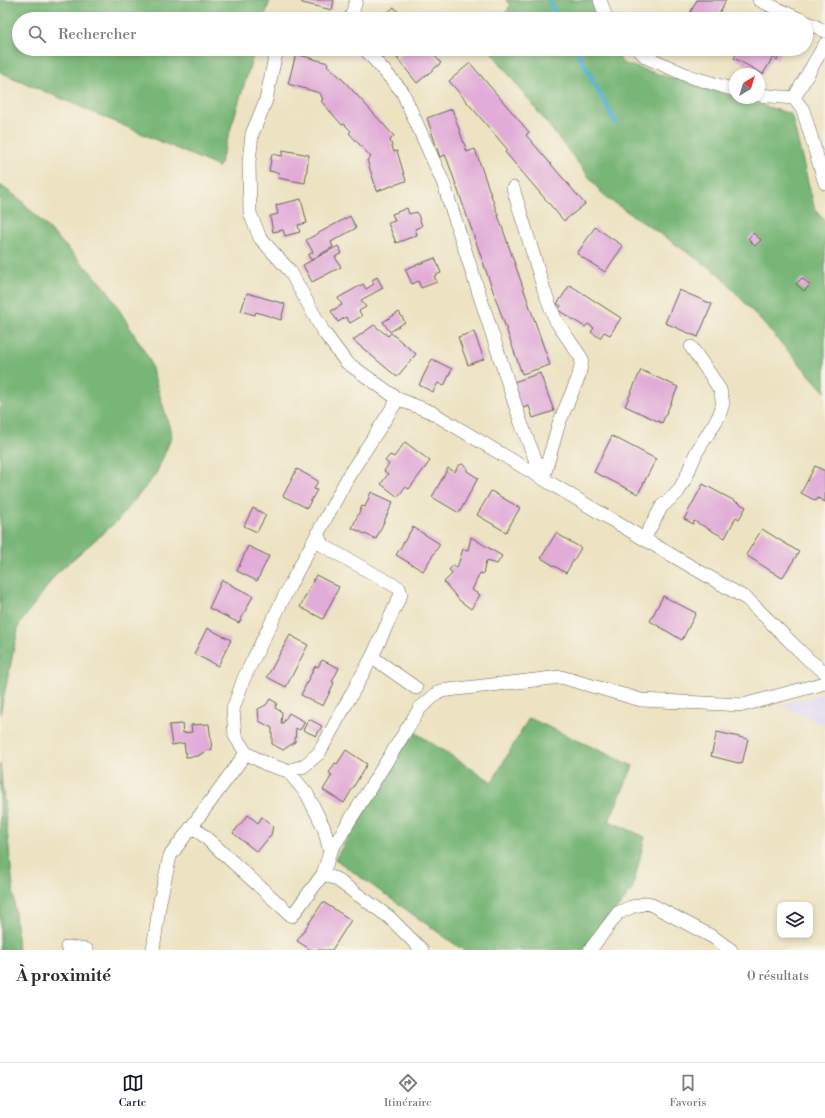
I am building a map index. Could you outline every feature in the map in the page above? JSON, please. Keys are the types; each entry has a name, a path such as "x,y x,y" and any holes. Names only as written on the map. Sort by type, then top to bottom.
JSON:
{"street":[{"path":"353,12 356,0"},
{"path":"600,0 604,12"},
{"path":"759,0 784,12"},
{"path":"813,25 825,31"},
{"path":"794,98 825,44"},
{"path":"276,56 266,100 252,134 249,162 250,213 260,238 290,271 323,331 346,362 398,399 431,412 747,599 810,660 825,672"},
{"path":"371,56 402,91 443,182 521,423 543,479"},
{"path":"645,56 691,77 729,88"},
{"path":"765,96 794,98 803,110 825,183"},
{"path":"513,188 545,293 556,321 582,360 579,376 559,423 543,479"},
{"path":"644,539 662,506 678,492 696,453 719,416 723,403 720,390 690,347"},
{"path":"330,852 324,828 307,794 288,771 266,764 246,753 235,736 233,708 244,678 317,533 349,475 398,399"},
{"path":"288,771 304,766 318,753 372,657 401,594 400,588 322,545 317,533"},
{"path":"372,657 416,688"},
{"path":"193,826 292,916 323,874 330,852 420,708 440,691 561,677 641,700 742,705 825,683"},
{"path":"153,950 160,901 170,856 246,753"},
{"path":"323,874 336,879 389,917 422,950"},
{"path":"590,950 618,914 631,907 648,904 713,937 731,950"},
{"path":"67,947 87,950"}],"shaded area":[{"path":"825,694 825,726 780,704"}],"green space":[{"path":"0,0 270,0 266,12 12,12 12,56 253,56 219,167 0,72"},
{"path":"506,0 595,0 600,12 506,12 510,5"},
{"path":"494,56 619,56 622,63 729,95 729,104 758,104 791,114 815,210 825,221 825,392 718,273 604,196"},
{"path":"0,185 21,200 106,288 149,359 172,436 156,474 117,521 57,573 19,625 0,714"},
{"path":"529,718 633,766 609,821 645,837 632,890 583,950 463,950 335,859 413,731 492,782"},
{"path":"0,764 13,887 18,950 0,950"}],"building":[{"path":"302,0 334,0 332,10 302,3"},
{"path":"697,0 726,0 720,12 691,12"},
{"path":"394,7 398,12 388,12"},
{"path":"768,9 773,12 766,12"},
{"path":"295,56 303,56 328,63 327,65 344,81 394,136 390,140 394,152 397,151 406,181 377,191 367,160 371,157 349,133 351,131 344,124 342,125 321,101 323,100 320,93 288,84"},
{"path":"399,56 435,56 441,63 417,83 397,58"},
{"path":"735,56 779,56 777,60 773,57 765,71 765,68 752,68 734,58"},
{"path":"470,63 529,132 526,135 585,204 564,221 505,152 508,150 449,81"},
{"path":"452,109 467,152 475,149 550,365 522,374 447,159 445,155 440,157 427,118"},
{"path":"283,150 309,155 305,183 278,178 279,173 269,171 272,154 282,156"},
{"path":"301,199 307,223 298,225 300,232 285,236 283,230 273,232 270,216 278,214 276,205"},
{"path":"407,208 409,214 417,212 422,226 415,229 417,235 396,243 388,223 395,221 392,214"},
{"path":"350,216 356,228 331,242 333,247 311,260 308,255 313,252 306,240"},
{"path":"595,227 623,246 605,272 577,254"},
{"path":"753,233 761,240 755,246 748,239"},
{"path":"338,246 342,253 335,257 341,267 312,282 303,265"},
{"path":"435,258 441,273 434,276 437,282 421,288 418,281 412,284 405,269"},
{"path":"377,277 383,288 361,300 366,307 359,311 362,316 350,323 346,317 338,322 331,311 342,305 338,298 363,284 366,289 374,284 372,280"},
{"path":"802,278 810,285 804,291 796,284"},
{"path":"570,285 621,318 610,335 604,332 600,338 591,332 594,328 588,324 585,327 558,310 561,306 557,304"},
{"path":"679,290 712,304 698,337 665,323"},
{"path":"247,293 285,304 281,320 256,312 255,315 241,311"},
{"path":"399,312 405,322 390,332 383,322"},
{"path":"374,325 388,336 391,333 416,354 397,377 353,340"},
{"path":"474,332 484,359 468,365 458,337"},
{"path":"432,359 452,369 444,386 438,383 433,392 419,385"},
{"path":"641,370 678,387 662,423 625,406"},
{"path":"540,373 554,411 533,418 529,406 520,409 511,383"},
{"path":"612,436 656,459 638,494 594,472"},
{"path":"405,442 430,461 409,489 405,487 398,497 381,484 388,474 384,471 389,464 385,461 390,455 394,457"},
{"path":"462,464 467,467 467,471 478,478 459,513 432,497 448,468 455,472 458,466"},
{"path":"815,466 825,471 825,502 818,498 816,501 801,493"},
{"path":"297,469 318,481 314,489 317,490 307,508 283,496"},
{"path":"703,484 746,507 739,519 736,517 725,538 694,521 693,524 684,519"},
{"path":"491,491 520,508 506,532 477,515"},
{"path":"371,492 393,502 376,539 352,528 362,506 365,507"},
{"path":"253,508 266,515 257,532 244,526"},
{"path":"413,527 440,544 423,571 396,555"},
{"path":"762,529 799,552 782,578 746,555"},
{"path":"556,533 581,548 566,573 541,558"},
{"path":"471,537 502,556 497,564 486,561 483,574 480,573 472,590 480,595 471,609 459,600 444,582 453,573 449,570 453,565 457,568 463,549 468,550"},
{"path":"248,546 269,556 257,581 237,571"},
{"path":"316,575 339,587 323,619 300,607"},
{"path":"222,580 253,596 239,623 209,608"},
{"path":"663,596 696,613 682,640 650,621"},
{"path":"207,628 231,640 218,666 194,654"},
{"path":"290,635 308,645 286,687 267,677"},
{"path":"322,660 339,668 332,682 334,683 323,706 301,695 315,666 318,667"},
{"path":"270,699 277,703 275,708 282,712 281,723 283,723 289,713 305,722 300,730 296,728 295,742 283,750 272,744 272,728 259,721 258,709 266,705"},
{"path":"309,719 322,726 316,736 303,730"},
{"path":"182,724 183,733 192,732 191,725 209,724 212,750 207,750 198,756 186,757 184,743 172,745 169,725"},
{"path":"717,732 748,739 742,764 711,756"},
{"path":"346,750 367,764 344,803 323,790 332,775 329,773"},
{"path":"248,815 258,823 262,817 273,826 271,835 257,852 233,833"},
{"path":"323,902 351,920 332,950 311,950 297,941"}],"waterway":[{"path":"549,0 555,12"},
{"path":"580,56 616,123"}]}
